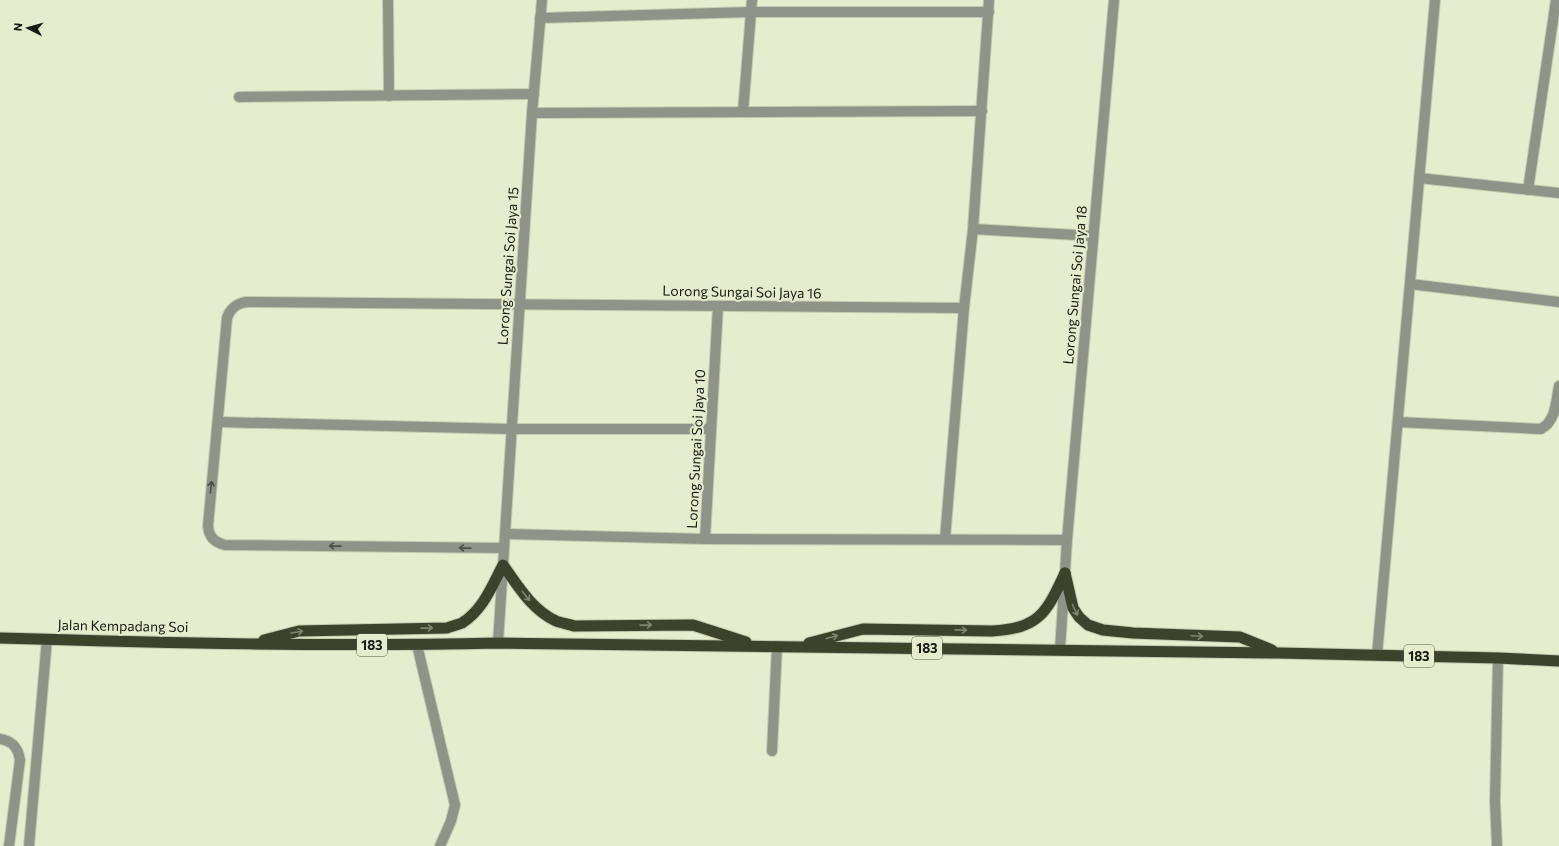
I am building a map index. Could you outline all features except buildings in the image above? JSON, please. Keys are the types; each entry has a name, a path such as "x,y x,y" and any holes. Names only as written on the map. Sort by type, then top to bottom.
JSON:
{"highway":[{"path":"246,644 299,631 447,628 461,623 478,610 490,591 503,565 528,599 541,612 557,621 574,626 693,625 757,646"},
{"path":"795,646 863,629 1011,630 1021,627 1035,619 1052,602 1065,573"},
{"path":"1065,573 1073,608 1079,617 1088,625 1103,630 1133,633 1240,638 1279,653"},
{"name":"Jalan Kempadang Soi","path":"0,638 246,644"},
{"name":"183","path":"246,644 417,645 498,643 795,646 1279,653 1498,658 1559,661"}],"street":[{"path":"388,0 389,96"},
{"name":"Lorong Sungai Soi Jaya 15","path":"498,643 532,113 542,0"},
{"path":"742,112 752,0"},
{"path":"945,539 964,308 973,228 989,0"},
{"name":"Lorong Sungai Soi Jaya 18","path":"1060,650 1067,540 1114,0"},
{"path":"1377,655 1435,0"},
{"path":"1528,190 1556,0"},
{"path":"540,18 751,12 988,12"},
{"path":"239,97 534,94"},
{"path":"532,113 982,111"},
{"path":"1419,178 1559,194"},
{"path":"973,228 1093,236"},
{"path":"1410,284 1559,302"},
{"name":"Lorong Sungai Soi Jaya 16","path":"218,422 227,318 229,312 239,303 964,308"},
{"name":"Lorong Sungai Soi Jaya 10","path":"505,534 704,539 718,306"},
{"path":"1398,422 1541,429 1547,426 1551,421 1559,386"},
{"path":"504,548 218,543 212,539 208,533 218,422 512,429 711,429"},
{"path":"704,539 1067,540"},
{"path":"29,846 47,639"},
{"path":"417,645 455,805 452,821 440,846"},
{"path":"772,751 777,646"},
{"path":"1497,846 1495,800 1498,658"},
{"path":"0,739 10,742 15,746 19,752 20,760 9,846"}]}
